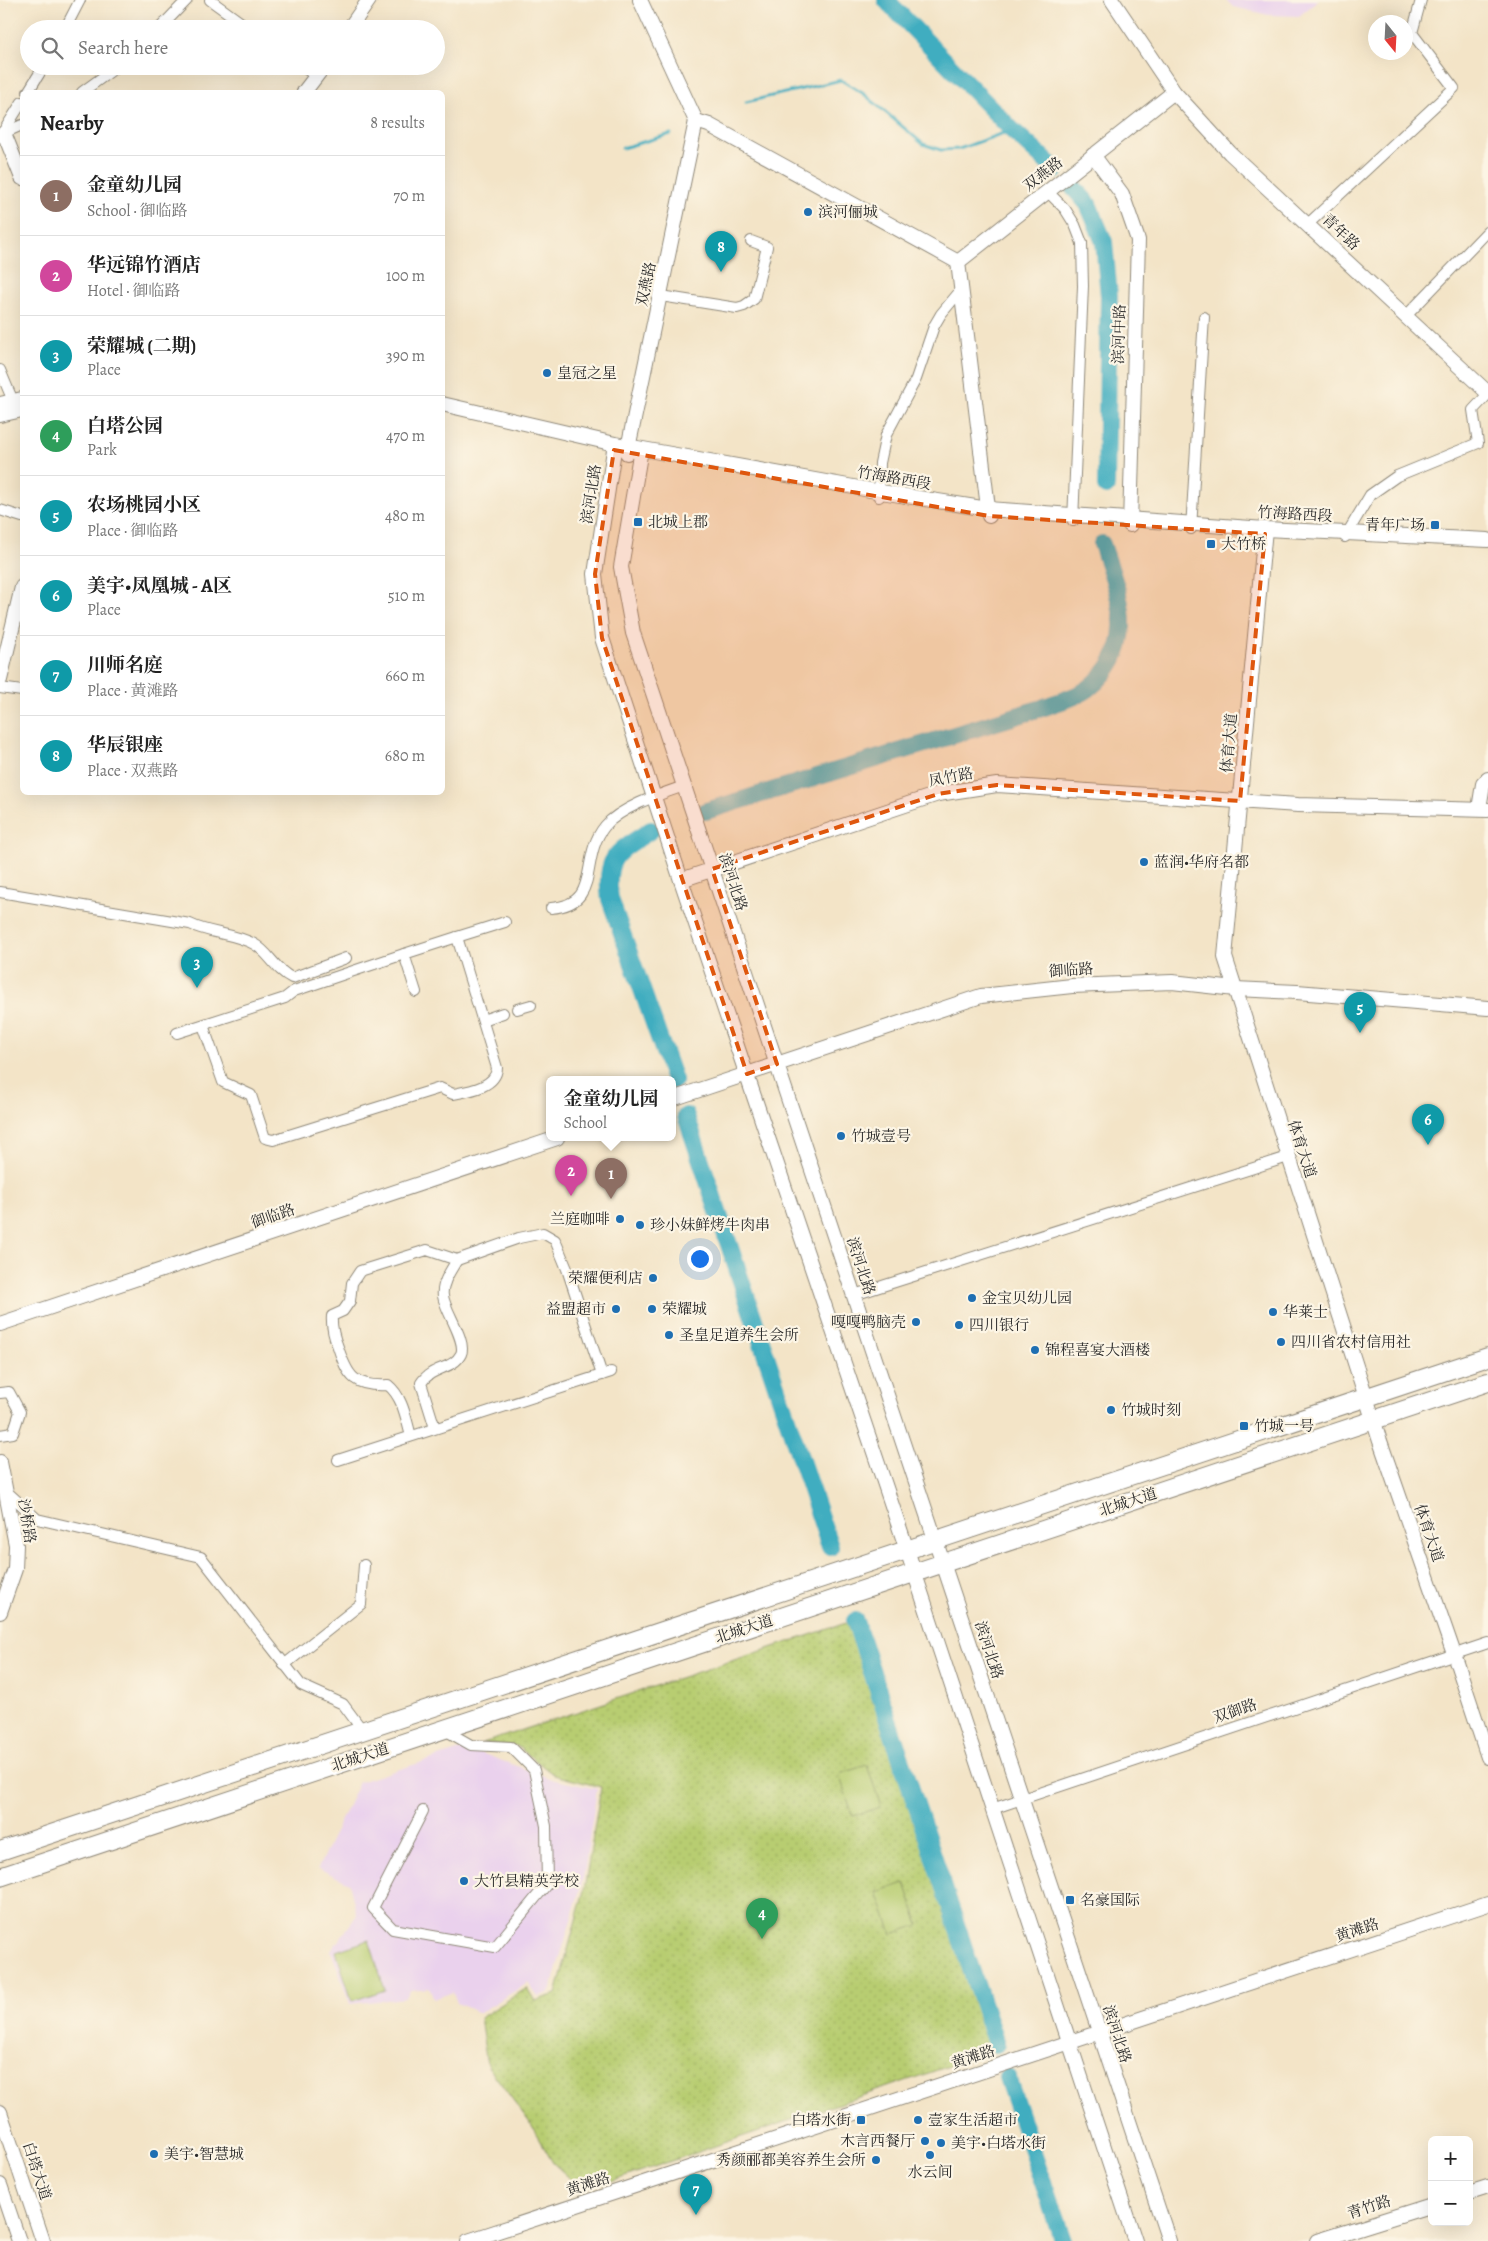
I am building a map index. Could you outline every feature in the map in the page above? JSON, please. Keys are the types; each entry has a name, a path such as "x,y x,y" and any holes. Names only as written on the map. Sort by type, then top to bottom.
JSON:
{"highway":[{"name":"北城大道","path":"0,1851 1488,1357"},
{"name":"北城大道","path":"0,1877 1488,1382"}],"street":[{"path":"70,20 80,0"},
{"path":"168,20 187,0"},
{"path":"210,0 238,20"},
{"path":"355,20 369,0"},
{"path":"640,0 696,121 709,125 958,262 989,512"},
{"name":"青年路","path":"1112,0 1174,92 1230,153 1488,394"},
{"path":"1308,224 1454,88 1412,33 1421,0"},
{"path":"29,90 38,75"},
{"path":"85,90 106,75"},
{"path":"306,90 317,75"},
{"path":"1093,155 1174,92"},
{"path":"2,135 20,105"},
{"name":"双燕路","path":"628,451 696,121"},
{"path":"2,135 20,126"},
{"path":"2,135 20,174"},
{"name":"双燕路","path":"958,262 1093,155"},
{"name":"滨河中路","path":"1093,155 1122,194 1138,240 1130,522"},
{"path":"1047,191 1065,209 1076,225 1082,243 1083,286 1073,518"},
{"path":"1406,316 1488,231"},
{"path":"661,296 737,308 744,306 754,299 767,247 751,241"},
{"path":"880,495 880,463 886,435 916,380 938,320 961,290"},
{"path":"1191,527 1204,317"},
{"path":"0,370 14,404 0,415"},
{"name":"竹海路西段","path":"1346,535 1370,494 1397,476 1478,443 1473,410 1488,394"},
{"name":"竹海路西段","path":"445,405 628,451"},
{"name":"竹海路西段","path":"445,413 628,451 989,512 1191,527 1488,540"},
{"name":"滨河北路","path":"628,451 621,567 633,633 1169,2241"},
{"name":"滨河北路","path":"628,451 596,574 602,638 681,880 915,1572 1135,2241"},
{"path":"0,510 20,516"},
{"name":"体育大道","path":"1265,531 1225,957 1373,1420 1488,1758"},
{"name":"竹海路西段","path":"1346,535 1488,546"},
{"path":"0,680 20,595"},
{"path":"0,688 20,691"},
{"path":"1485,812 1483,784 1488,779"},
{"name":"凤竹路","path":"681,880 938,794 997,785 1240,801 1485,812"},
{"path":"551,908 574,903 586,888 592,848 605,826 616,817 655,798 685,788"},
{"path":"0,892 190,924 202,930 241,938 260,947 275,966 292,978 346,958"},
{"path":"177,1034 404,954 505,922"},
{"path":"203,1025 223,1082 251,1095 265,1138 273,1140 440,1088 453,1094 492,1081 497,1068 457,937"},
{"path":"404,954 416,992"},
{"name":"御临路","path":"676,1098 980,996 997,994 1072,986 1172,982 1235,989 1297,992 1488,1008"},
{"path":"517,1009 530,1005"},
{"path":"483,1020 503,1013"},
{"name":"御临路","path":"0,1324 548,1141"},
{"path":"854,1295 1288,1157"},
{"path":"338,1460 606,1373 555,1240 543,1234 520,1238 457,1260 427,1250 360,1272 352,1283 350,1301 343,1311 332,1316 331,1326 349,1376 359,1382 373,1386 388,1385 393,1389 400,1403 411,1436"},
{"path":"435,1428 422,1383 427,1374 454,1362 462,1353 461,1342 442,1294 448,1275 457,1260"},
{"path":"0,1393 9,1392 20,1412 13,1433 0,1435"},
{"name":"沙桥路","path":"0,1462 16,1545 15,1569 0,1612"},
{"path":"6,1491 37,1519 201,1557 301,1685 343,1704 363,1731"},
{"path":"284,1665 361,1604 364,1565"},
{"name":"双御路","path":"992,1809 1488,1643"},
{"path":"423,1811 373,1908 393,1929 496,1947 546,1884 546,1826 534,1770 511,1747 471,1745 443,1729"},
{"name":"黄滩路","path":"468,2241 1488,1904"},
{"name":"白塔大道","path":"0,2112 43,2241"},
{"path":"0,2185 19,2241"},
{"path":"1473,2192 1488,2187"},
{"name":"青竹路","path":"1317,2241 1428,2206"}],"highlighted area":[{"path":"614,450 989,516 1265,534 1240,801 997,785 938,794 712,869 777,1064 747,1074 602,638 595,574"}],"shaded area":[{"path":"1226,0 1319,0 1299,16 1268,15 1233,7"},
{"name":"大竹县精英学校","path":"467,1748 555,1780 597,1789 583,1879 550,1992 538,1997 528,1983 479,2013 457,2003 453,1992 434,1999 429,1988 411,1990 405,1998 350,2004 331,1951 357,1915 349,1883 318,1868 359,1782"}],"green space":[{"path":"849,1622 990,2052 607,2183 575,2183 553,2163 530,2123 487,2065 480,2018 527,1988 535,2001 556,1994 584,1890 601,1787 554,1775 517,1746 483,1743"},
{"path":"867,1765 881,1807 853,1816 839,1774"},
{"path":"905,1883 919,1925 892,1934 877,1892"},
{"path":"369,1940 385,1990 352,2001 336,1951"}],"waterway":[{"path":"886,0 1012,130 1056,170"},
{"path":"746,102 841,80 864,94 923,144 941,150 959,149 1012,130"},
{"path":"622,148 671,134"},
{"path":"1073,187 1088,204 1104,242 1109,296 1106,486"},
{"path":"706,811 1042,708 1088,689 1105,673 1116,656 1121,638 1120,602 1102,544"},
{"path":"651,830 616,856 609,873 610,899 673,1076"},
{"path":"686,1116 830,1547"},
{"path":"855,1621 996,2044"},
{"path":"1007,2077 1063,2241"}],"place":[{"name":"滨河俪城","path":"808,212"},
{"name":"华辰银座","path":"721,272"},
{"name":"皇冠之星","path":"547,373"},
{"name":"北城上郡","path":"638,522"},
{"name":"青年广场","path":"1435,525"},
{"name":"大竹桥","path":"1211,544"},
{"name":"蓝润•华府名都","path":"1144,862"},
{"name":"荣耀城 (二期)","path":"197,988"},
{"name":"农场桃园小区","path":"1360,1033"},
{"name":"竹城壹号","path":"841,1136"},
{"name":"美宇•凤凰城 - A区","path":"1428,1145"},
{"name":"华远锦竹酒店","path":"571,1196"},
{"name":"金童幼儿园","path":"611,1199"},
{"name":"兰庭咖啡","path":"620,1219"},
{"name":"珍小妹鲜烤牛肉串","path":"640,1225"},
{"name":"荣耀便利店","path":"653,1278"},
{"name":"金宝贝幼儿园","path":"972,1298"},
{"name":"益盟超市","path":"616,1309"},
{"name":"荣耀城","path":"652,1309"},
{"name":"华莱士","path":"1273,1312"},
{"name":"嘎嘎鸭脑壳","path":"916,1322"},
{"name":"四川银行","path":"959,1325"},
{"name":"圣皇足道养生会所","path":"669,1335"},
{"name":"四川省农村信用社","path":"1281,1342"},
{"name":"锦程喜宴大酒楼","path":"1035,1350"},
{"name":"竹城时刻","path":"1111,1410"},
{"name":"竹城一号","path":"1244,1426"},
{"name":"大竹县精英学校","path":"464,1881"},
{"name":"名豪国际","path":"1070,1900"},
{"name":"白塔公园","path":"762,1939"},
{"name":"白塔水街","path":"861,2120"},
{"name":"壹家生活超市","path":"918,2120"},
{"name":"木言西餐厅","path":"925,2141"},
{"name":"美宇•白塔水街","path":"941,2143"},
{"name":"美宇•智慧城","path":"154,2154"},
{"name":"水云间","path":"930,2155"},
{"name":"秀颜郦都美容养生会所","path":"876,2160"},
{"name":"川师名庭","path":"696,2215"}]}
